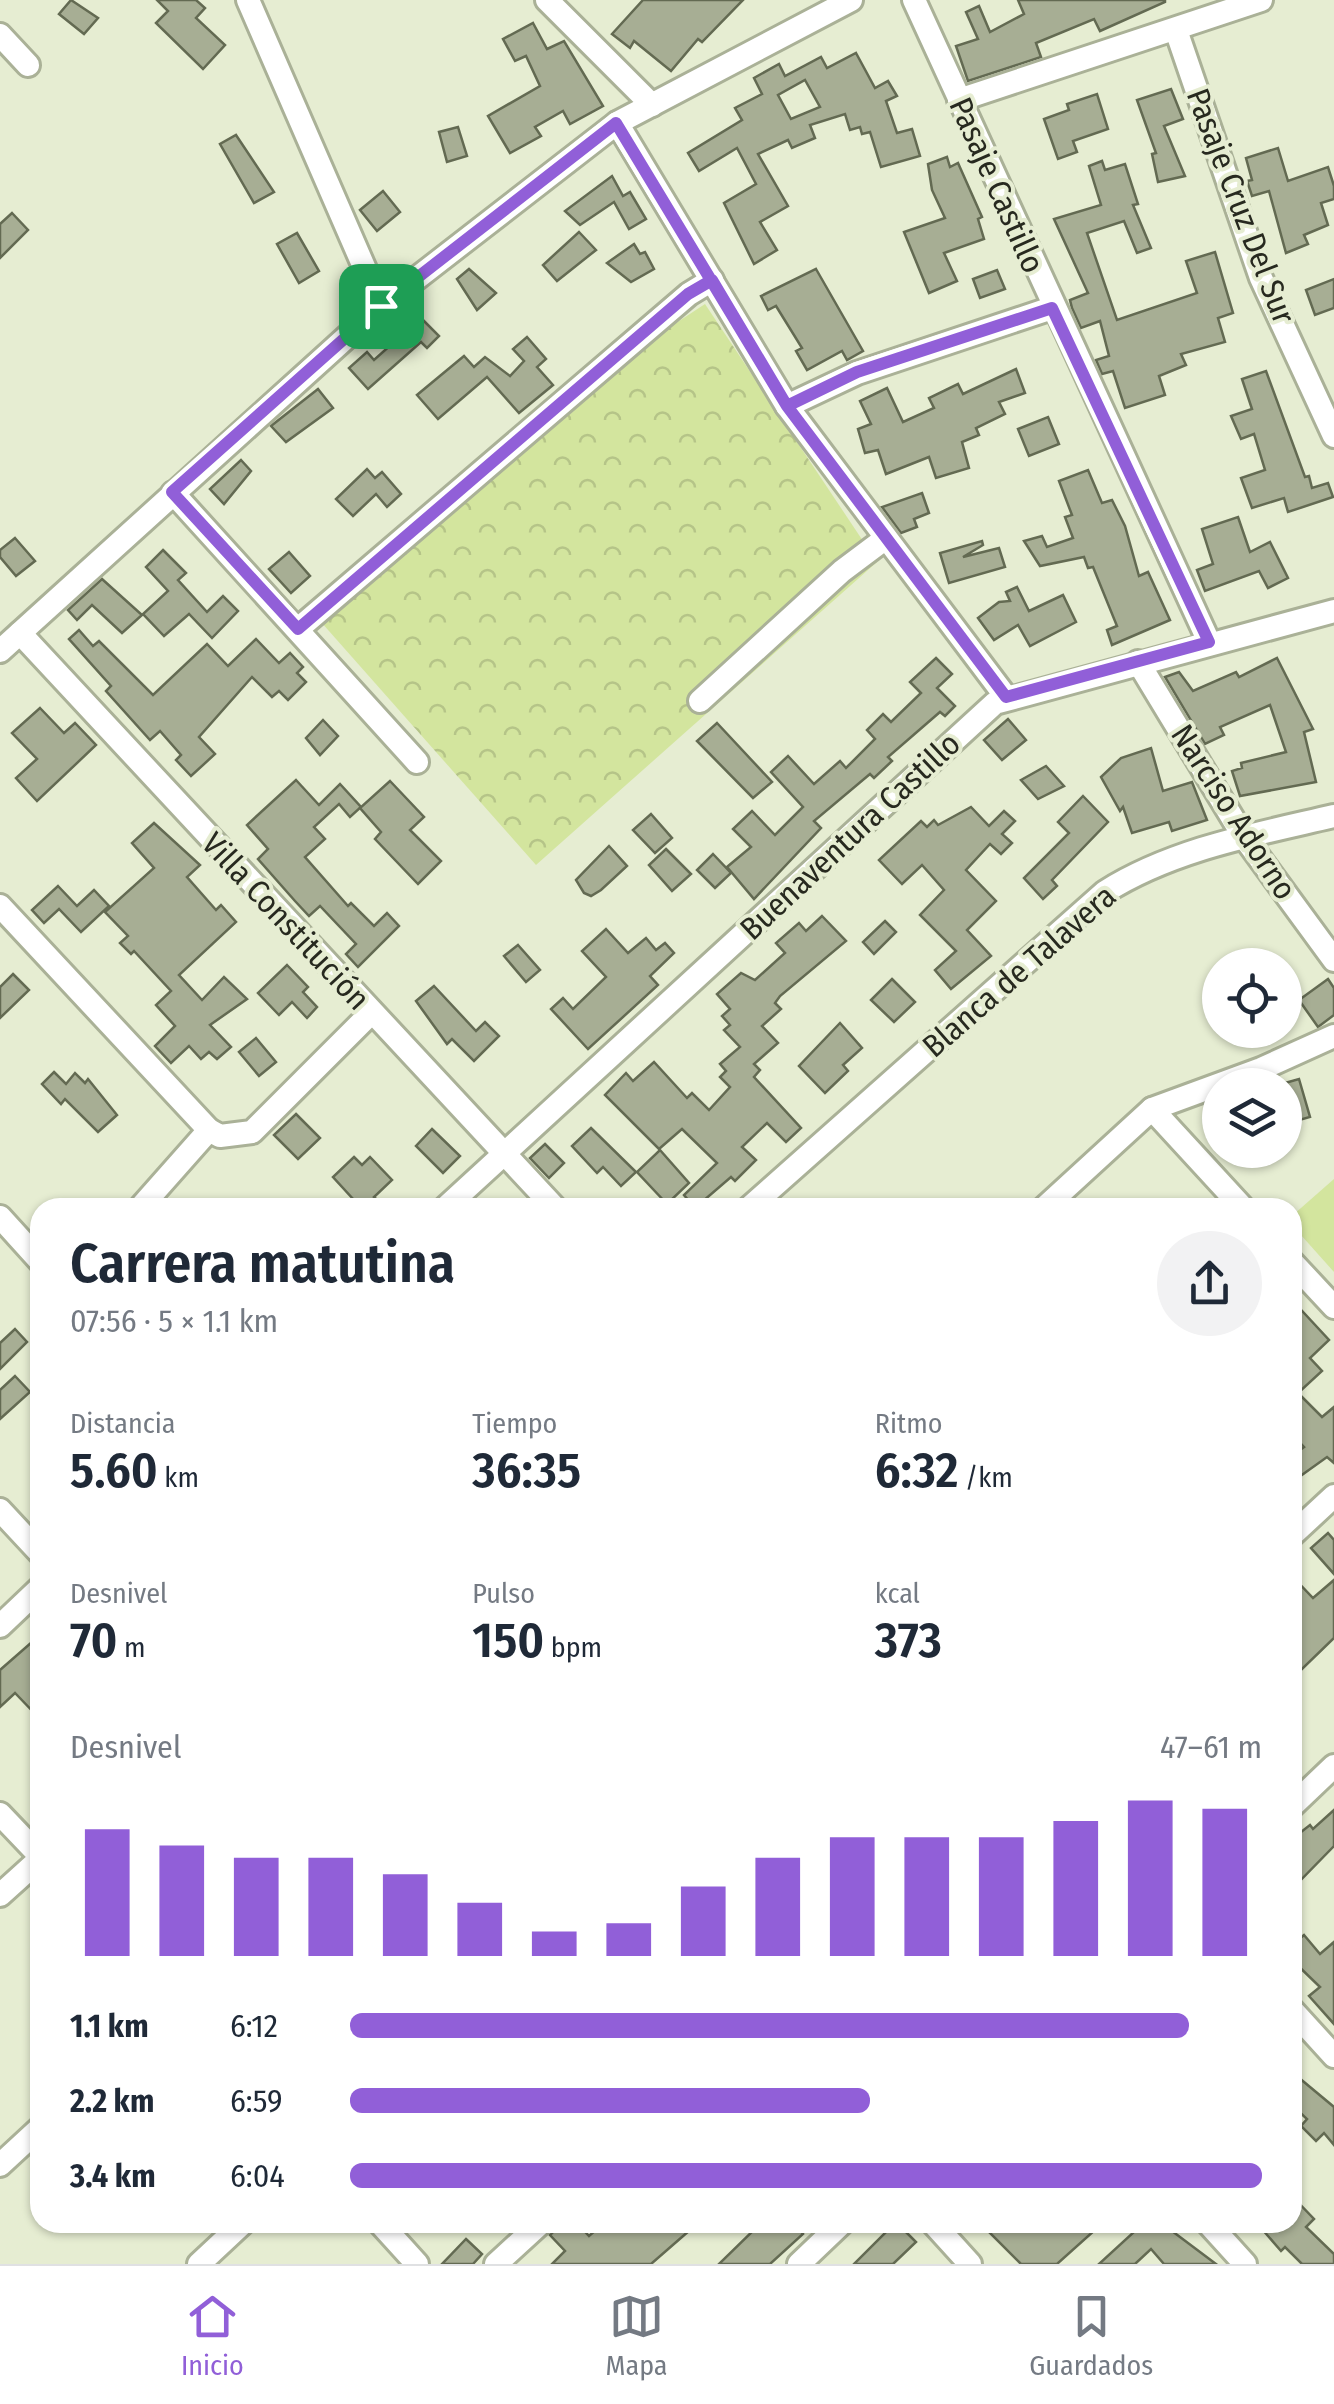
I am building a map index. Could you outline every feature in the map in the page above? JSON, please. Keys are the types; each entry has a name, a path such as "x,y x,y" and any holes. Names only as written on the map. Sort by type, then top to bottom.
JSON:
{"street":[{"path":"248,0 381,306"},
{"path":"547,0 652,105"},
{"path":"0,651 381,306 616,123 852,0"},
{"name":"Pasaje Castillo","path":"914,0 1052,308 1209,642"},
{"path":"959,100 1261,0"},
{"name":"Pasaje Cruz Del Sur","path":"1176,30 1261,278 1334,436"},
{"path":"0,34 28,64"},
{"path":"616,123 787,406 1006,697"},
{"path":"298,629 688,294 712,280"},
{"path":"787,406 857,372 1052,308"},
{"path":"172,492 417,762"},
{"path":"700,701 842,571 886,538"},
{"name":"Buenaventura Castillo","path":"456,1198 1006,697 1334,611"},
{"name":"Villa Constitución","path":"20,633 546,1198"},
{"name":"Narciso Adorno","path":"1138,662 1244,836 1334,960"},
{"name":"Blanca de Talavera","path":"760,1198 1105,892 1151,867 1244,836 1334,816"},
{"path":"0,906 209,1130 220,1136 252,1132 372,1013"},
{"path":"1055,1198 1152,1109 1261,1070 1334,1036"},
{"path":"1152,1109 1234,1198"},
{"path":"149,1198 209,1130"},
{"path":"0,1217 30,1250"},
{"path":"1302,1273 1334,1307"},
{"path":"1302,1526 1334,1496"},
{"path":"0,1510 30,1542"},
{"path":"0,1626 30,1598"},
{"path":"1302,1796 1334,1766"},
{"path":"0,1814 30,1846"},
{"path":"0,1895 30,1866"},
{"path":"1302,2021 1334,2056"},
{"path":"0,2166 30,2138"},
{"path":"199,2264 232,2233"},
{"path":"389,2233 417,2264"},
{"path":"496,2264 530,2233"},
{"path":"799,2264 831,2233"},
{"path":"942,2233 970,2264"},
{"path":"1217,2233 1245,2264"}],"green space":[{"path":"705,304 877,562 536,865 321,622 635,350"},
{"path":"1334,1179 1334,1272 1302,1236 1302,1207"}],"building":[{"path":"71,0 98,18 84,34 59,14"},
{"path":"157,0 196,0 205,8 196,18 225,45 203,69 156,23 168,11"},
{"path":"643,0 743,0 702,42 698,39 671,71 634,41 630,48 612,34"},
{"path":"1018,0 1165,2 1100,31 1094,19 1036,43 1041,57 968,81 956,46 978,39 966,12 979,6 990,32 1024,14"},
{"path":"533,23 547,49 564,41 603,106 570,124 563,111 535,127 541,136 510,153 488,116 540,86 526,56 515,61 503,39"},
{"path":"856,53 875,88 888,81 897,96 886,101 897,133 912,129 920,156 881,167 870,132 862,134 860,127 850,130 845,114 810,125 815,138 792,148 788,140 758,154 788,206 760,222 777,250 754,264 724,203 756,184 737,148 699,171 688,153 742,120 735,108 762,94 754,78 779,64 785,76 821,57 827,68","holes":["805,80 820,107 791,119 778,95"]},
{"path":"1171,89 1183,119 1164,126 1185,176 1158,182 1152,154 1156,153 1137,100"},
{"path":"1097,94 1108,129 1073,141 1077,152 1058,159 1044,119 1069,110 1067,104"},
{"path":"458,127 467,156 447,162 439,132"},
{"path":"236,135 274,192 254,203 220,144"},
{"path":"1278,148 1288,181 1328,167 1334,186 1334,199 1321,203 1328,225 1304,235 1308,244 1286,253 1269,191 1252,196 1247,181 1252,180 1246,158"},
{"path":"947,157 950,167 958,163 982,217 978,219 984,239 944,253 957,281 929,293 904,232 945,218 932,190 928,164"},
{"path":"1102,161 1105,170 1125,164 1138,204 1133,205 1151,248 1137,253 1124,221 1087,233 1117,320 1197,293 1186,261 1215,252 1233,313 1218,318 1225,342 1181,354 1186,365 1159,376 1165,395 1125,408 1113,371 1102,374 1096,360 1109,356 1100,321 1081,328 1072,308 1070,300 1088,293 1054,219 1101,205 1089,166"},
{"path":"612,176 623,196 630,192 646,219 629,229 614,202 580,225 565,211"},
{"path":"383,191 400,212 377,231 360,210"},
{"path":"12,213 28,230 0,258 0,224"},
{"path":"579,232 596,250 557,281 543,265"},
{"path":"297,233 319,271 299,283 277,244"},
{"path":"634,244 640,254 645,252 654,269 631,282 607,263"},
{"path":"469,269 496,293 477,310 457,279"},
{"path":"816,269 863,351 847,360 842,351 807,370 796,351 802,348 776,306 768,310 761,296"},
{"path":"997,270 1005,289 980,298 973,279"},
{"path":"1334,279 1334,308 1315,315 1306,290"},
{"path":"421,318 439,336 427,348 421,342 368,389 349,368 367,352 374,360"},
{"path":"527,337 546,359 537,367 553,385 519,413 487,377 438,419 417,395 464,356 474,367 485,357 510,376 524,361 513,349"},
{"path":"1016,369 1025,393 999,402 1005,414 976,428 979,435 962,442 969,468 936,478 929,457 886,474 878,450 865,453 858,429 871,424 860,401 887,388 903,422 934,408 929,398 958,384 963,394"},
{"path":"1266,371 1305,477 1309,476 1312,488 1328,483 1333,497 1288,512 1284,498 1252,508 1241,478 1265,470 1254,434 1241,439 1231,416 1252,409 1242,379"},
{"path":"318,389 333,408 286,442 271,426"},
{"path":"1048,417 1059,444 1029,456 1018,429"},
{"path":"241,460 251,471 224,504 210,489"},
{"path":"367,469 375,478 382,472 401,494 387,507 376,494 353,516 336,499"},
{"path":"1088,470 1102,503 1112,500 1125,526 1139,576 1148,572 1170,620 1112,645 1107,630 1117,626 1093,567 1088,568 1084,557 1040,566 1024,541 1042,536 1047,547 1073,538 1065,517 1072,515 1059,481"},
{"path":"922,493 929,513 914,519 917,527 901,533 882,507"},
{"path":"1238,517 1250,552 1270,542 1288,578 1268,588 1259,571 1205,591 1197,570 1213,564 1202,529"},
{"path":"15,538 35,561 16,576 0,557 0,550"},
{"path":"982,541 983,545 963,557 999,548 1005,567 949,583 940,553"},
{"path":"163,550 186,573 178,580 207,612 223,596 238,611 212,638 189,614 164,636 143,614 168,591 146,567"},
{"path":"289,552 310,576 291,593 269,569"},
{"path":"102,579 142,615 122,633 92,605 77,620 68,610"},
{"path":"1017,587 1029,611 1063,595 1076,622 1030,646 1018,625 994,640 978,618 999,602 1010,601 1006,592"},
{"path":"79,630 93,646 99,641 153,695 207,644 228,666 256,639 279,663 290,653 303,667 297,673 306,682 288,700 279,691 272,697 252,677 199,737 215,754 191,776 176,760 181,755 160,731 150,740 106,691 111,686 69,639"},
{"path":"936,658 952,674 937,688 955,706 945,716 940,712 888,757 892,761 874,778 870,774 814,821 821,828 754,899 727,867 751,847 733,829 752,811 775,835 803,807 771,772 788,756 814,784 840,761 846,768 875,739 867,730 883,714 891,722 921,693 910,682"},
{"path":"1277,658 1313,729 1304,732 1316,782 1240,796 1232,771 1242,768 1241,763 1286,752 1270,705 1220,727 1224,735 1205,744 1165,677 1179,672 1193,691 1236,672 1239,677"},
{"path":"40,708 64,733 75,723 96,745 37,801 16,778 37,759 12,733"},
{"path":"1008,719 1026,740 1002,760 984,740"},
{"path":"323,720 338,736 320,755 306,738"},
{"path":"717,723 772,782 753,798 697,741"},
{"path":"1151,748 1163,791 1192,782 1207,820 1172,831 1169,822 1132,833 1123,807 1120,811 1101,777 1121,758"},
{"path":"1046,766 1064,786 1038,799 1021,780"},
{"path":"296,780 319,805 340,784 361,807 350,817 339,804 314,827 325,839 305,857 348,906 351,903 374,926 387,913 399,926 358,967 346,954 356,944 320,906 309,916 258,859 268,849 247,825"},
{"path":"390,781 424,817 410,830 441,861 418,884 375,839 381,832 360,808"},
{"path":"1083,796 1108,822 1052,880 1057,886 1043,899 1024,878 1069,833 1058,822"},
{"path":"971,807 989,826 1004,811 1015,821 1002,834 1012,843 1001,854 990,844 966,870 996,901 967,930 991,956 951,989 935,970 956,951 920,915 944,890 922,865 902,884 879,860 921,821 927,827 934,820 938,825"},
{"path":"651,814 672,838 655,853 633,830"},
{"path":"154,823 200,865 187,877 216,910 221,905 236,922 179,975 202,1000 224,977 247,999 210,1025 231,1047 217,1059 209,1052 201,1059 189,1046 171,1063 155,1046 175,1026 156,1005 171,991 134,951 131,954 120,943 128,936 105,912 154,868 132,843"},
{"path":"609,846 627,866 601,890 591,896 584,893 576,880"},
{"path":"666,849 691,874 672,891 649,865"},
{"path":"713,854 731,873 715,888 697,870"},
{"path":"58,886 77,906 94,890 109,906 81,932 59,909 44,923 32,910"},
{"path":"822,916 846,941 780,996 775,1003 781,1009 762,1026 778,1043 754,1064 760,1070 754,1077 801,1128 786,1142 767,1123 742,1147 756,1160 735,1181 731,1177 707,1198 687,1198 684,1195 717,1163 682,1129 659,1149 605,1095 626,1073 633,1081 654,1062 687,1098 692,1093 709,1110 730,1087 720,1077 726,1071 720,1064 740,1047 724,1030 730,1025 722,1016 730,1009 717,994 741,973 755,980 785,953 776,943 799,923 806,931"},
{"path":"885,921 896,932 874,954 863,942"},
{"path":"606,929 628,953 646,938 656,950 665,943 674,953 650,976 658,985 588,1049 551,1009 563,998 573,1009 606,977 582,951"},
{"path":"518,945 540,970 526,982 504,956"},
{"path":"287,965 308,987 303,992 317,1007 307,1018 292,1002 279,1015 258,993"},
{"path":"13,974 29,990 0,1018 0,987"},
{"path":"892,979 915,1002 894,1022 871,1000"},
{"path":"1328,979 1334,988 1334,1015 1318,1027 1302,1004 1302,998"},
{"path":"434,986 476,1031 485,1022 499,1036 474,1061 452,1039 447,1044 416,1001"},
{"path":"840,1023 862,1048 843,1065 848,1071 825,1093 799,1066"},
{"path":"256,1038 276,1062 259,1076 239,1052"},
{"path":"54,1072 66,1084 75,1073 85,1083 88,1079 117,1115 98,1132 65,1099 61,1104 42,1084"},
{"path":"1302,1089 1310,1117 1302,1119"},
{"path":"296,1114 320,1138 298,1159 274,1135"},
{"path":"591,1128 636,1172 621,1186 603,1167 597,1173 572,1146"},
{"path":"432,1129 460,1156 443,1173 416,1146"},
{"path":"545,1144 564,1163 549,1178 530,1158"},
{"path":"660,1150 689,1183 673,1198 661,1198 637,1172"},
{"path":"354,1157 362,1165 370,1157 392,1180 375,1198 352,1198 333,1177"},
{"path":"1302,1311 1329,1340 1310,1358 1322,1371 1302,1389"},
{"path":"15,1329 27,1342 0,1369 0,1343"},
{"path":"15,1376 30,1392 0,1419 0,1390"},
{"path":"1302,1397 1322,1417 1334,1407 1334,1463 1327,1457 1302,1475"},
{"path":"1328,1533 1334,1540 1334,1574 1311,1548"},
{"path":"1334,1580 1334,1638 1302,1669 1302,1586 1313,1598"},
{"path":"30,1644 30,1709 15,1693 0,1707 0,1670"},
{"path":"1334,1810 1334,1846 1302,1879 1302,1831 1310,1825 1313,1829"},
{"path":"1302,1937 1320,1954 1334,1942 1334,2024 1309,1996 1320,1987 1302,1970"},
{"path":"1302,2080 1334,2107 1334,2145 1324,2133 1316,2141 1302,2127 1307,2119 1302,2114"},
{"path":"1302,2206 1314,2219 1306,2227 1334,2254 1334,2264 1302,2264 1285,2247 1281,2251 1265,2233 1302,2233"},
{"path":"687,2233 651,2264 552,2264 565,2251 550,2235"},
{"path":"751,2233 803,2234 770,2264 719,2264"},
{"path":"885,2233 907,2233 916,2242 893,2264 854,2264"},
{"path":"990,2233 1092,2233 1057,2264 1021,2264"},
{"path":"1133,2233 1175,2233 1216,2264 1164,2264 1151,2249 1135,2264 1099,2264"},
{"path":"466,2239 482,2254 473,2264 442,2264"}],"route":[{"path":"381,306 172,492 298,629 688,294 712,280 787,406 857,372 1052,308 1209,642 1006,697 787,406 712,280 616,123 425,276 381,306"}]}
